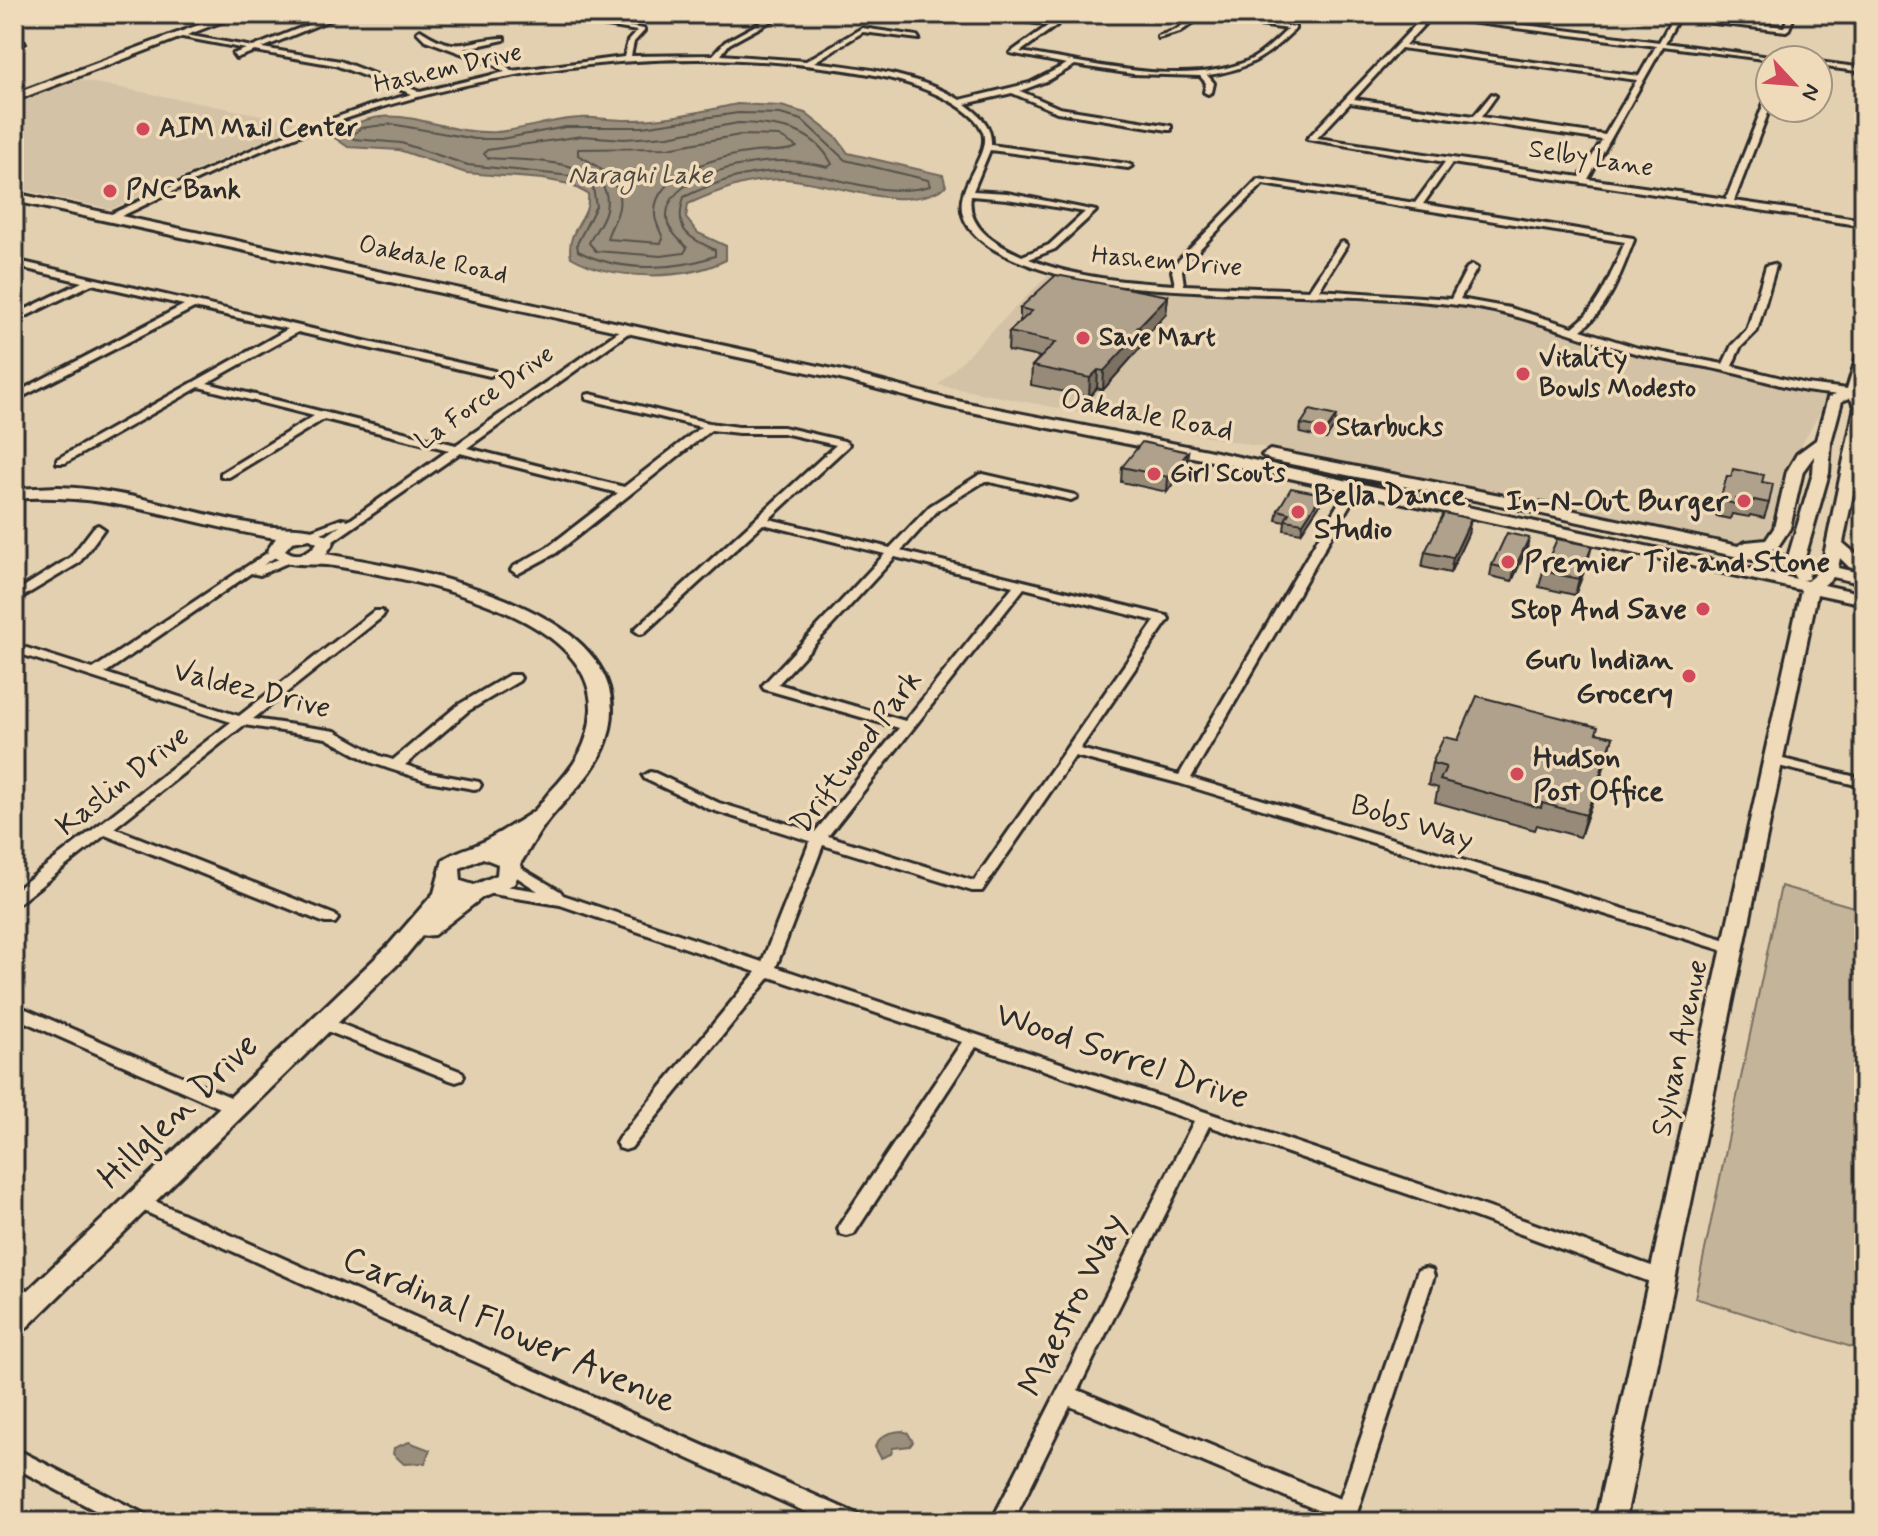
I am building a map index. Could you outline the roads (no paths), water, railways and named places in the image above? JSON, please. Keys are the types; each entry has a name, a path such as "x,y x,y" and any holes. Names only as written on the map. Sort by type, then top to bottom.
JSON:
{"main road":[{"path":"14,98 237,14"},
{"name":"Oakdale Road","path":"14,197 842,375 946,403 1820,580 1864,579"},
{"name":"Sylvan Avenue","path":"1610,1522 1775,761 1820,580 1835,544 1863,406 1859,393 1864,356"},
{"name":"Oakdale Road","path":"842,375 958,393 1713,545 1795,564 1820,580 1864,599"},
{"name":"Sylvan Avenue","path":"1795,564 1821,473 1823,442 1835,398 1859,393"},
{"path":"946,403 996,407 1064,420 1095,420"},
{"path":"1713,545 1749,548 1771,544 1782,528 1795,471 1803,457 1823,442"},
{"path":"14,494 92,493 154,505 239,528 320,536 326,544"},
{"path":"239,528 281,553"},
{"name":"La Force Drive","path":"303,534 286,539 281,553 309,557 326,544"},
{"name":"Hillglen Drive","path":"326,544 362,564"},
{"path":"1835,544 1855,563 1864,567"},
{"name":"Hillglen Drive","path":"309,557 362,564 514,608 548,626 578,651 598,687 600,728 594,748 581,771 543,813 510,865 506,879 484,890 395,953"},
{"name":"Hillglen Drive","path":"14,1322 24,1297 139,1201 395,953 443,897 450,883 447,877 451,865 465,855 483,851 543,813"},
{"path":"483,851 500,854 510,865"},
{"path":"450,883 456,888 484,890"}],"street":[{"path":"79,14 106,19 120,14"},
{"path":"236,56 341,14"},
{"path":"539,14 642,30 631,41 627,59"},
{"path":"982,14 1055,24 1014,53 1153,73 1201,73 1249,63 1293,28 1196,15 1178,31 1160,37"},
{"path":"1421,14 1754,56"},
{"path":"1583,180 1677,15 1786,29 1792,14"},
{"path":"715,57 727,43 779,15"},
{"path":"1348,100 1429,15"},
{"path":"807,63 862,30 917,38"},
{"path":"420,32 427,39 499,64 511,74"},
{"path":"180,36 337,63 422,95"},
{"path":"453,49 502,39"},
{"path":"1399,46 1641,78"},
{"name":"Hashem Drive","path":"112,217 306,130 422,95 511,74 627,59 715,57 807,63 892,79 926,88 958,103 984,125 989,147"},
{"path":"958,103 1043,83 1075,62"},
{"path":"1834,66 1864,70"},
{"path":"892,79 907,73"},
{"path":"1201,73 1210,83 1208,92"},
{"path":"1013,91 1057,110 1168,128"},
{"path":"1476,119 1492,96"},
{"path":"1348,100 1608,138"},
{"name":"Selby Lane","path":"1348,100 1311,139 1864,223"},
{"path":"1729,202 1760,124"},
{"path":"1021,259 1052,247 1092,211 1007,196 968,193 989,147 1128,166"},
{"path":"1417,206 1450,160"},
{"path":"1180,288 1177,271 1180,264 1261,181 1630,240 1598,309 1576,329"},
{"name":"Hashem Drive","path":"968,193 965,207 976,231 1021,259 1097,280 1180,288 1454,302 1513,311 1638,350 1726,368 1744,375 1836,392 1859,393"},
{"path":"1313,294 1315,286 1343,245"},
{"path":"14,263 490,373"},
{"path":"1726,368 1736,347 1752,331 1771,266"},
{"path":"1454,302 1472,268"},
{"path":"14,319 91,281"},
{"path":"14,398 194,304"},
{"path":"61,461 297,328"},
{"name":"La Force Drive","path":"326,544 628,329"},
{"path":"199,384 625,491"},
{"path":"590,397 709,426 783,430 844,444 640,630"},
{"path":"225,475 323,415"},
{"path":"517,570 552,550 709,426"},
{"path":"908,726 769,686 934,508 983,477 1071,497"},
{"path":"1183,780 1354,487"},
{"name":"La Force Drive","path":"303,534 371,510"},
{"path":"650,776 714,806 977,887 1163,619 761,520"},
{"path":"14,598 75,560 98,529"},
{"name":"La Force Drive","path":"94,674 281,553"},
{"name":"Driftwood Park","path":"625,1143 767,970 818,839 1021,584"},
{"name":"Kaslin Drive","path":"14,899 378,614"},
{"name":"Valdez Drive","path":"14,648 242,721 330,734 375,759 428,777 474,785"},
{"path":"395,766 463,708 514,678"},
{"name":"Bobs Way","path":"1073,751 1183,780 1734,948"},
{"path":"1775,761 1864,783"},
{"path":"103,829 330,919"},
{"name":"Wood Sorrel Drive","path":"510,865 562,900"},
{"name":"Wood Sorrel Drive","path":"484,890 562,900 1204,1118 1661,1278"},
{"path":"14,1010 236,1107"},
{"path":"323,1023 456,1076"},
{"path":"847,1229 972,1040"},
{"name":"Maestro Way","path":"1002,1522 1204,1118"},
{"name":"Cardinal Flower Avenue","path":"139,1201 851,1522"},
{"path":"1067,1395 1344,1517 1425,1276"},
{"path":"14,1457 138,1522"}],"water":[{"name":"Naraghi Lake","path":"737,104 781,106 805,113 837,138 848,153 943,175 946,186 929,195 889,198 783,179 734,186 688,204 686,218 698,233 726,246 726,260 690,272 669,275 627,274 607,271 571,257 572,239 586,211 588,194 569,184 466,173 399,150 348,147 332,136 376,118 414,119 452,128 496,132 570,119 666,117"},
{"path":"902,1431 908,1433 913,1442 910,1446 893,1448 891,1454 881,1458 875,1447 882,1437"},
{"path":"409,1442 430,1450 425,1463 404,1464 393,1454 394,1448"}],"place":[{"name":"AIM Mail Center","path":"143,129"},
{"name":"PNC Bank","path":"110,191"},
{"name":"Save Mart","path":"1083,338"},
{"name":"Vitality Bowls Modesto","path":"1523,374"},
{"name":"Starbucks","path":"1320,428"},
{"name":"Girl Scouts","path":"1154,474"},
{"name":"In-N-Out Burger","path":"1744,501"},
{"name":"Bella Dance Studio","path":"1298,512"},
{"name":"Premier Tile and Stone","path":"1508,562"},
{"name":"Stop And Save","path":"1703,609"},
{"name":"Guru Indian Grocery","path":"1689,676"},
{"name":"Hudson Post Office","path":"1517,774"}]}
